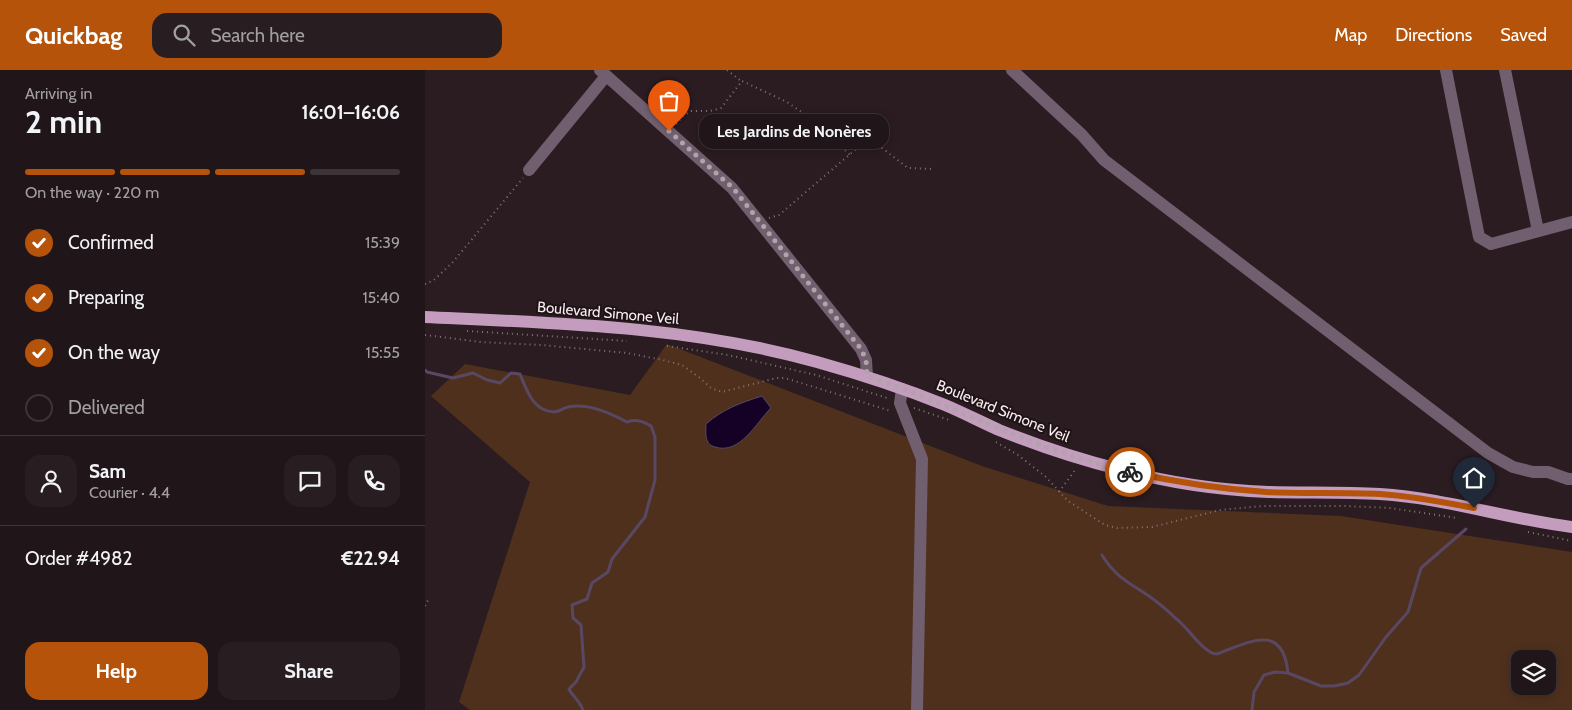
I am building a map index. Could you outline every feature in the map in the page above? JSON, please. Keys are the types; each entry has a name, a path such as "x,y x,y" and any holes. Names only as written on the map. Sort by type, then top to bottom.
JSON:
{"main road":[{"name":"Boulevard Simone Veil","path":"425,317 595,325 662,332 764,348 867,376 947,406 1001,431 1083,459 1179,483 1267,492 1381,494 1455,504 1572,527"}],"street":[{"path":"1012,70 1082,135 1104,160 1488,453 1513,467 1533,472 1548,472 1572,480"},
{"path":"1447,70 1479,237 1491,244 1572,222"},
{"path":"1505,70 1538,231"},
{"path":"529,170 603,73 733,188 861,349 866,360 867,376"},
{"path":"903,389 901,403 922,459 917,710"}],"path":[{"path":"727,70 742,81 787,102 806,115 850,154"},
{"path":"669,131 683,116 691,111 710,111 721,108 742,81"},
{"path":"657,120 674,99 673,92"},
{"path":"755,216 768,219 779,215 869,138 908,168 934,169"},
{"path":"425,284 434,280 464,250 529,170"},
{"path":"425,335 481,342 608,351 654,358 682,365 711,388 722,392 775,378 785,378 866,402 892,412 899,409 901,403"},
{"path":"1059,492 1083,459"},
{"path":"425,606 428,600"}],"shaded area":[{"path":"667,344 982,466 1108,506 1341,516 1572,552 1572,710 470,710 459,702 530,482 431,396 465,364 630,395"},
{"path":"762,396 771,408 747,436 732,446 724,448 711,446 706,438 706,424 732,407"}],"waterway":[{"path":"425,370 453,378 473,373 487,380 500,383 511,373 520,374 532,399 547,411 556,412 568,407 583,406 606,412 627,422 639,421 651,426 655,437 655,480 645,517 612,559 608,572 592,583 587,599 572,605 573,618 581,625 584,667 576,682 569,689 583,710"},
{"path":"1252,710 1254,692 1264,675 1275,672 1288,673 1321,686 1348,683 1359,675 1386,637 1408,612 1421,568 1466,529"},
{"path":"1102,555 1120,576 1163,607 1212,653 1217,654 1252,641 1272,641 1279,647 1285,657 1288,673"}],"way so far":[{"path":"669,131 733,188 861,349 866,360 867,376 947,406 1001,431 1068,455 1130,472"}],"place":[{"name":"Les Jardins de Nonères","path":"669,131"}],"route":[{"path":"1130,472 1179,483 1225,488 1267,492 1381,494 1425,499 1474,508"}]}
